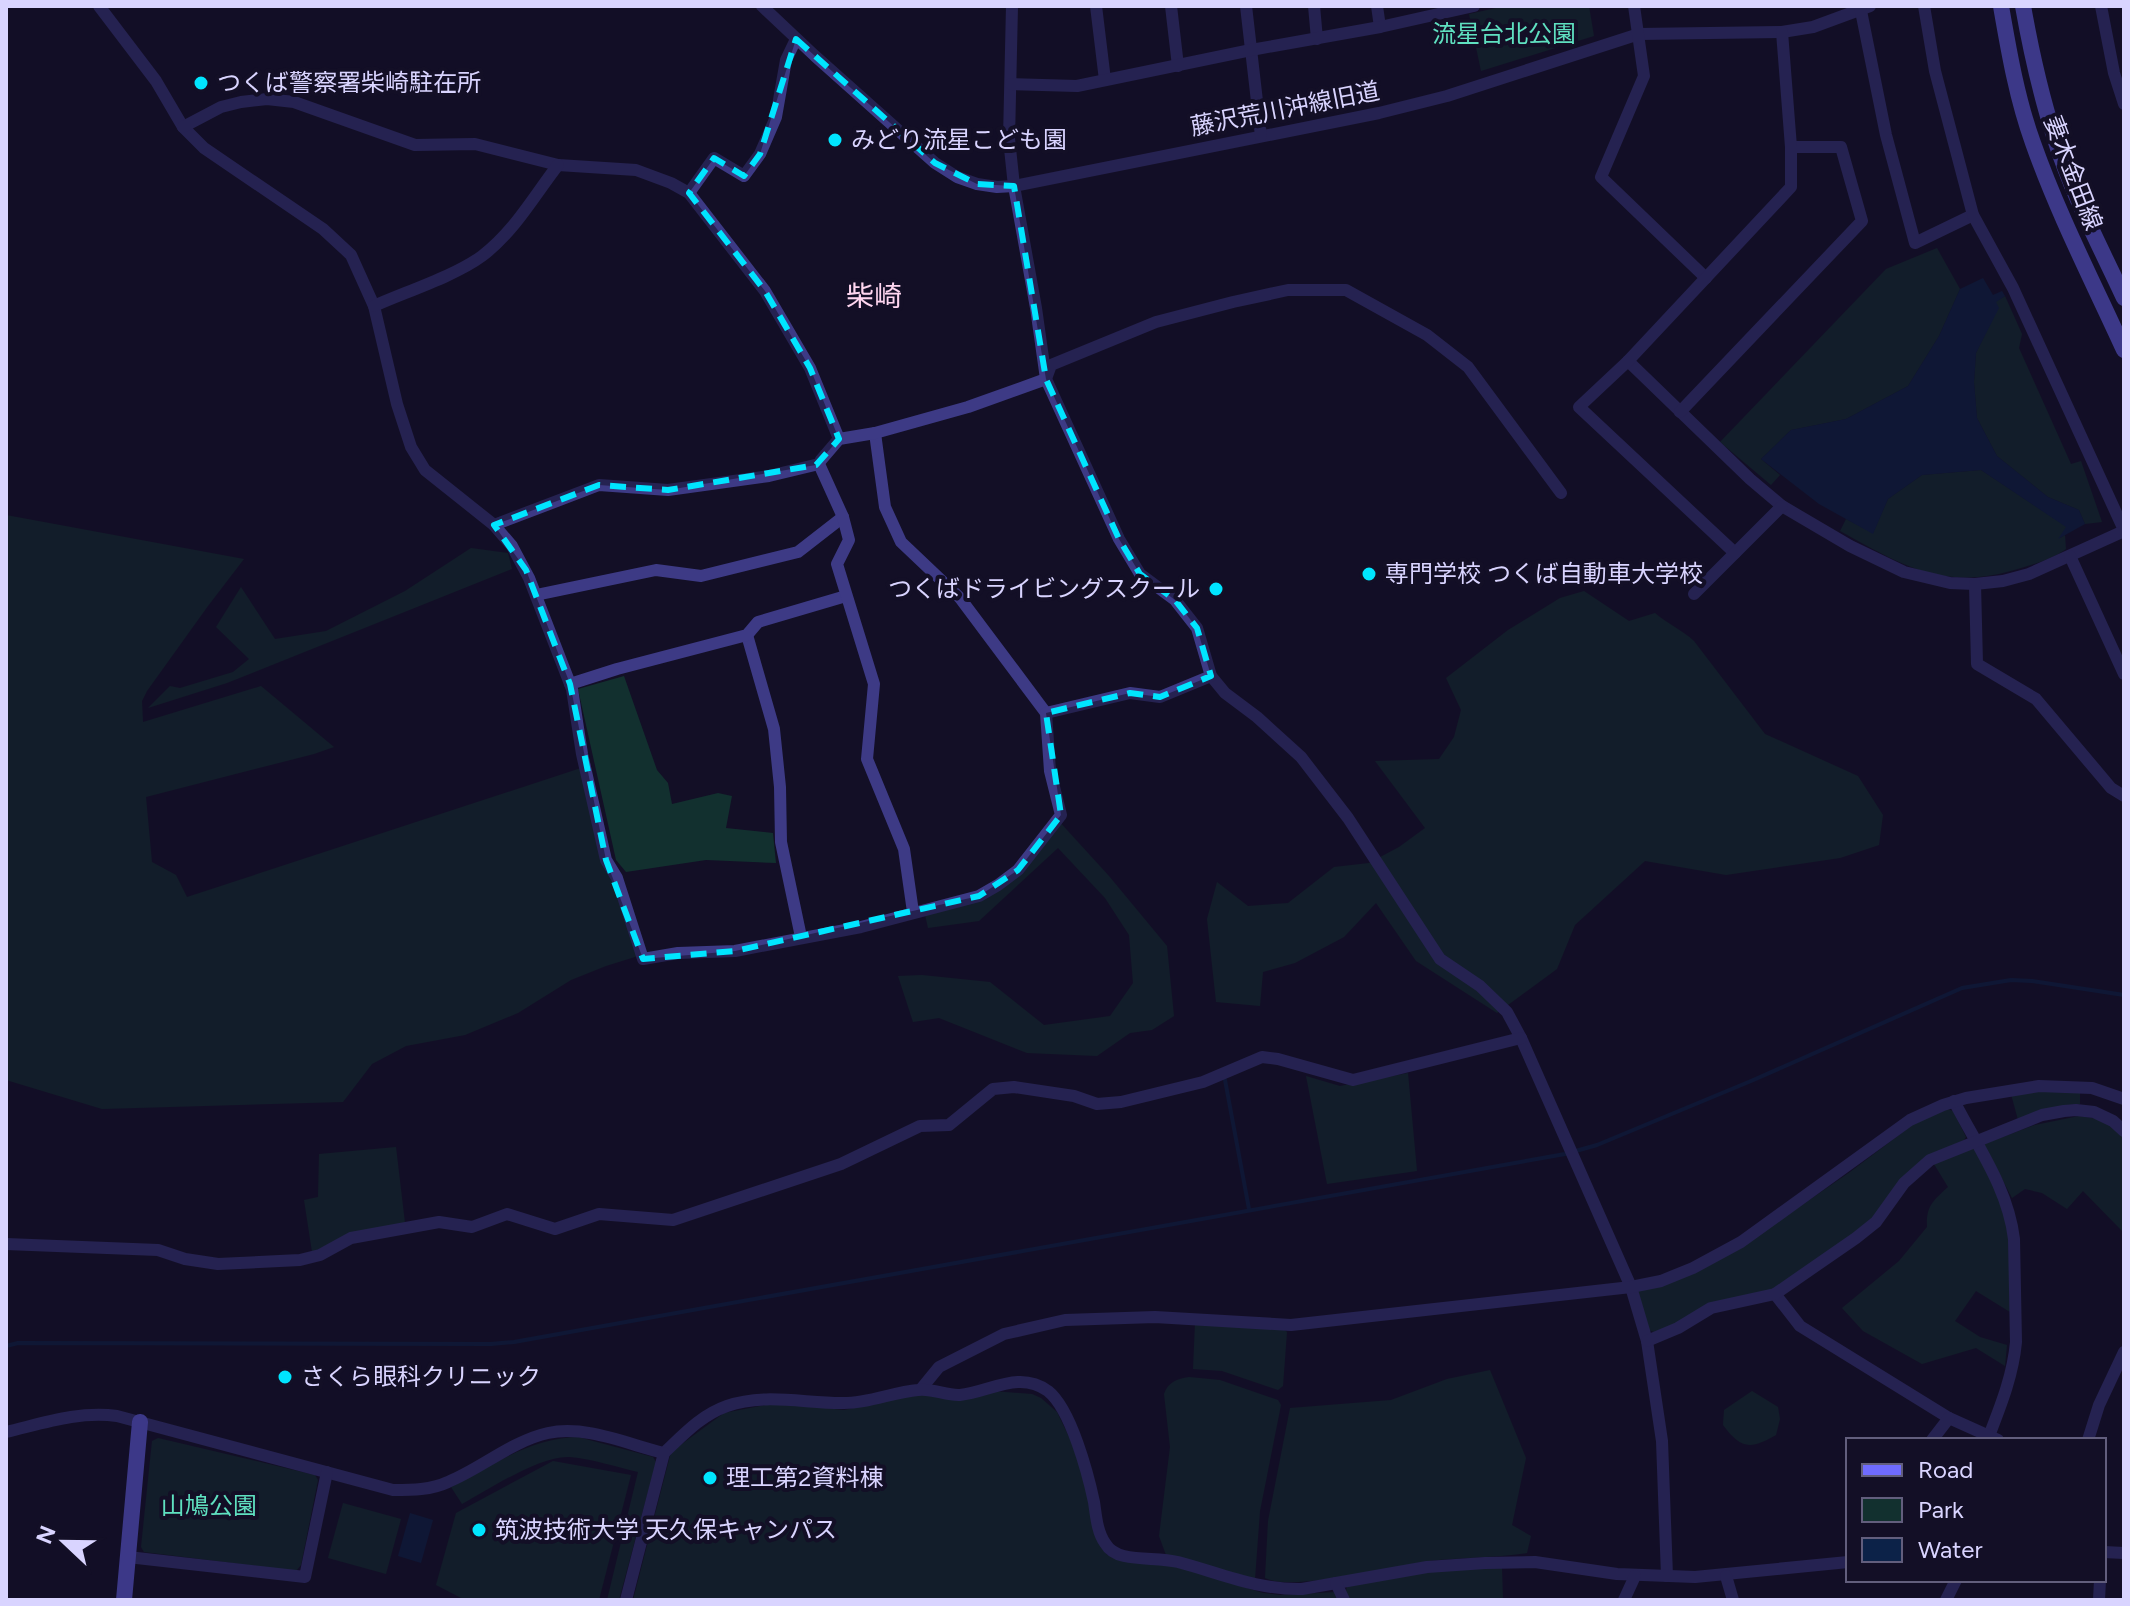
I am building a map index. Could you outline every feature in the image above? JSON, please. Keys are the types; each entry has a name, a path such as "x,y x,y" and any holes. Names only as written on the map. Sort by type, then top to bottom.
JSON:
{"street":[{"path":"99,6 156,81 183,127 204,148 284,201 351,255 374,306 397,404 411,447 425,470 494,525 512,546 526,570 570,684 606,860 617,878 643,959 678,953 735,951 861,927 979,896 1018,870 1061,815 1050,771 1046,713 960,598 901,542 885,507 875,433"},
{"name":"藤沢荒川沖線旧道","path":"762,6 935,163 957,177 997,187 1379,113 1447,96 1639,34 1782,32 1813,27 1863,7"},
{"path":"1012,6 1009,139 1046,379 1119,539 1140,574 1175,600 1197,628 1211,676 1225,693 1301,757 1348,818 1440,959 1480,986 1507,1012 1521,1038 1631,1287 1647,1341 1662,1441 1667,1576"},
{"path":"1096,6 1105,80"},
{"path":"1171,6 1178,66"},
{"path":"1246,6 1261,136"},
{"path":"1314,6 1317,39"},
{"path":"1377,6 1380,27"},
{"path":"1011,84 1077,86 1380,27 1438,10 1474,6"},
{"path":"1634,6 1644,76 1601,177 1706,278"},
{"path":"1628,361 1782,506 1850,546 1904,572 1938,581 1975,584 2003,581 2029,574 2124,530 2013,288 1973,215 1935,71 1924,6"},
{"name":"妻木金田線","path":"2001,6 2010,59 2032,141 2061,215 2124,350"},
{"name":"妻木金田線","path":"2023,6 2032,55 2055,140 2082,208 2124,298"},
{"path":"2101,6 2114,73 2124,104"},
{"path":"1863,7 1886,135 1915,243 1973,215"},
{"path":"1735,553 1579,407 1628,361 1791,187 1782,32"},
{"path":"689,193 714,158 744,176 760,154 776,117 786,60 796,39"},
{"path":"183,127 221,107 241,102 267,99 294,102 415,145 475,144 558,165 636,170 671,183 689,193 765,291 810,368 839,439"},
{"path":"1680,412 1862,221 1841,147 1791,147"},
{"path":"374,306 480,258 497,244 533,202 558,165"},
{"path":"1046,379 1051,365 1156,322 1288,290 1346,290 1427,335 1468,367 1561,493"},
{"path":"494,525 599,485 668,490 769,476 819,464 839,439 875,433 968,407 1046,379"},
{"path":"819,464 843,517 849,540 837,564 874,684 867,759 904,849 913,912"},
{"path":"1694,594 1782,506"},
{"path":"536,595 656,570 701,576 798,552 843,517"},
{"path":"2070,556 2124,674"},
{"path":"1975,584 1977,664 2036,699 2111,788 2124,796"},
{"path":"570,684 747,635 758,622 846,596"},
{"path":"747,635 774,729 780,787 781,842 801,937"},
{"path":"1046,713 1130,693 1160,697 1211,676"},
{"path":"6,1244 158,1250 185,1259 218,1264 300,1260 320,1255 351,1238 439,1222 472,1227 507,1214 555,1229 599,1214 673,1220 841,1164 920,1126 949,1125 993,1089 1014,1087 1074,1096 1097,1104 1121,1102 1203,1082 1262,1057 1353,1080 1521,1038"},
{"path":"921,1389 939,1367 1004,1334 1065,1320 1155,1317 1291,1325 1631,1287 1661,1281 1741,1242 1910,1120 1954,1101 2039,1086 2092,1088 2124,1099"},
{"path":"1775,1294 1800,1326 1949,1418 1993,1438 2015,1358 2013,1225 2003,1192 1954,1101"},
{"path":"1647,1341 1678,1328 1711,1308 1775,1294 1876,1222 1904,1183 1930,1160 2042,1115 2076,1110 2094,1112 2124,1131"},
{"path":"2089,1438 2099,1405 2124,1352"},
{"path":"626,1600 664,1453 695,1423 728,1405 778,1398 844,1404 921,1389 959,1395 1002,1383 1021,1382 1048,1391 1057,1402 1081,1451 1101,1537 1112,1552 1178,1562 1259,1586 1302,1589 1427,1567 1485,1563 1535,1562 1635,1576 1726,1576 1846,1560"},
{"path":"6,1432 95,1413 140,1422 393,1490 415,1490 447,1483 524,1441 548,1433 570,1431 596,1435 664,1453"},
{"path":"1934,1438 1949,1418"},
{"path":"124,1600 140,1422"},
{"path":"128,1557 305,1577 327,1472"},
{"path":"1624,1600 1635,1576"},
{"path":"1726,1576 1733,1600"},
{"path":"1946,1600 1955,1582"},
{"path":"1336,1583 1344,1600"}],"highlighted area":[{"path":"796,39 935,163 977,184 1014,186 1046,379 1119,539 1140,574 1175,600 1197,628 1211,676 1160,697 1130,693 1046,713 1061,815 1018,870 979,896 735,951 643,959 606,860 570,684 526,570 494,525 599,485 668,490 816,465 839,439 810,368 765,291 689,193 714,158 744,176 760,154"}],"green space":[{"name":"流星台北公園","path":"1505,6 1589,6 1594,36 1481,71 1469,14"},
{"path":"1937,248 1960,289 1939,336 1908,386 1846,419 1791,430 1761,459 1780,475 1771,485 1720,442 1886,269"},
{"path":"2005,296 2022,334 2019,348 2071,464 2081,461 2102,522 2085,524 2079,510 2048,497 1997,456 1977,418 1974,382 1976,353 1998,308 1995,302"},
{"path":"1981,470 2067,527 2060,538 2065,535 2066,549 2039,562 1994,575 1947,576 1906,565 1840,531 1846,519 1873,533 1888,499 1922,475"},
{"path":"6,515 244,559 147,691 142,701 143,722 261,686 334,747 146,797 152,862 176,875 187,897 581,768 601,860 615,882 638,956 571,980 518,1013 465,1035 406,1046 372,1064 343,1102 102,1109 6,1080"},
{"path":"471,548 508,553 512,569 227,683 148,708 170,686 180,688 233,672 249,659 216,627 241,587 275,639 326,631 405,591"},
{"path":"1584,591 1629,621 1655,613 1694,641 1765,734 1858,776 1883,815 1879,845 1840,858 1726,875 1645,861 1575,925 1557,969 1497,1013 1416,961 1376,903 1344,937 1295,963 1263,972 1260,1006 1216,1002 1207,919 1217,882 1248,906 1288,903 1334,867 1369,863 1425,828 1375,761 1439,759 1454,737 1461,710 1446,678 1508,630 1560,598"},
{"path":"624,676 657,770 668,783 672,804 718,793 732,796 726,828 773,833 776,863 706,860 626,872 616,860 578,689"},
{"path":"1057,819 1167,946 1174,1016 1152,1030 1130,1033 1097,1056 1027,1053 939,1018 913,1022 898,976 922,975 990,982 1044,1025 1110,1016 1133,983 1129,935 1105,898 1058,848 979,921 928,928 924,910 998,885"},
{"path":"1408,1073 1417,1171 1327,1184 1306,1076 1340,1086"},
{"path":"2080,1092 2080,1104 2066,1105 2018,1120 2011,1094"},
{"path":"1947,1109 1953,1111 1966,1137 1964,1140 1928,1156 1869,1223 1780,1286 1657,1333 1648,1330 1637,1295 1639,1291 1738,1249 1915,1123"},
{"path":"2079,1116 2104,1120 2124,1137 2124,1233 2083,1191 2067,1209 2042,1193 2025,1189 2012,1198 1984,1144 2035,1125"},
{"path":"396,1147 405,1223 312,1252 304,1200 318,1197 319,1154"},
{"path":"1974,1149 2000,1195 2009,1231 2010,1312 1976,1291 1955,1321 1980,1337 2007,1345 2005,1366 1976,1348 1922,1364 1863,1331 1842,1308 1899,1261 1927,1227 1932,1204 1948,1187 1934,1164"},
{"path":"1195,1323 1282,1328 1287,1332 1283,1386 1278,1390 1222,1371 1193,1369"},
{"path":"1490,1370 1526,1458 1512,1525 1531,1536 1527,1553 1429,1561 1320,1580 1297,1582 1265,1578 1268,1521 1290,1408 1391,1400 1447,1379"},
{"path":"1189,1377 1220,1380 1278,1400 1281,1405 1260,1511 1255,1579 1166,1555 1159,1536 1170,1447 1164,1394 1174,1382"},
{"path":"992,1391 1032,1394 1057,1412 1074,1447 1107,1555 1176,1566 1263,1593 1336,1592 1339,1600 633,1600 671,1452 724,1413 776,1403 844,1410 920,1394 959,1401"},
{"path":"1752,1391 1778,1407 1780,1419 1776,1435 1746,1445 1735,1439 1723,1425 1724,1410"},
{"path":"578,1437 653,1457 656,1462 619,1600 607,1600 638,1472 570,1457 544,1461 462,1504 451,1487 528,1447"},
{"name":"山鳩公園","path":"158,1438 315,1475 318,1480 301,1565 296,1571 144,1552 141,1547 152,1441"},
{"path":"553,1461 631,1475 599,1600 465,1600 436,1585 456,1513"},
{"path":"343,1503 401,1519 386,1574 328,1558"},
{"path":"1502,1567 1503,1600 1350,1600 1346,1591 1347,1586 1426,1572"}],"water":[{"path":"1983,278 1993,295 2002,291 2005,296 1996,302 1999,308 1976,353 1974,382 1977,418 1997,456 2048,497 2079,510 2085,524 2058,539 2066,527 1981,470 1922,475 1888,499 1873,534 1819,504 1761,459 1791,430 1846,419 1908,386 1939,336 1960,289"},
{"path":"410,1513 433,1520 421,1563 398,1556"}],"waterway":[{"path":"6,1346 18,1343 514,1342 1565,1154 1597,1145 1751,1081 1962,988 2011,980 2124,995"},
{"path":"1225,1080 1249,1209"}],"place":[{"name":"つくば警察署柴崎駐在所","path":"201,83"},
{"name":"みどり流星こども園","path":"835,140"},
{"name":"専門学校 つくば自動車大学校","path":"1369,574"},
{"name":"つくばドライビングスクール","path":"1216,589"},
{"name":"さくら眼科クリニック","path":"285,1377"},
{"name":"理工第2資料棟","path":"710,1478"},
{"name":"筑波技術大学 天久保キャンパス","path":"479,1530"}],"district":[{"name":"柴崎","path":"874,296"}]}
